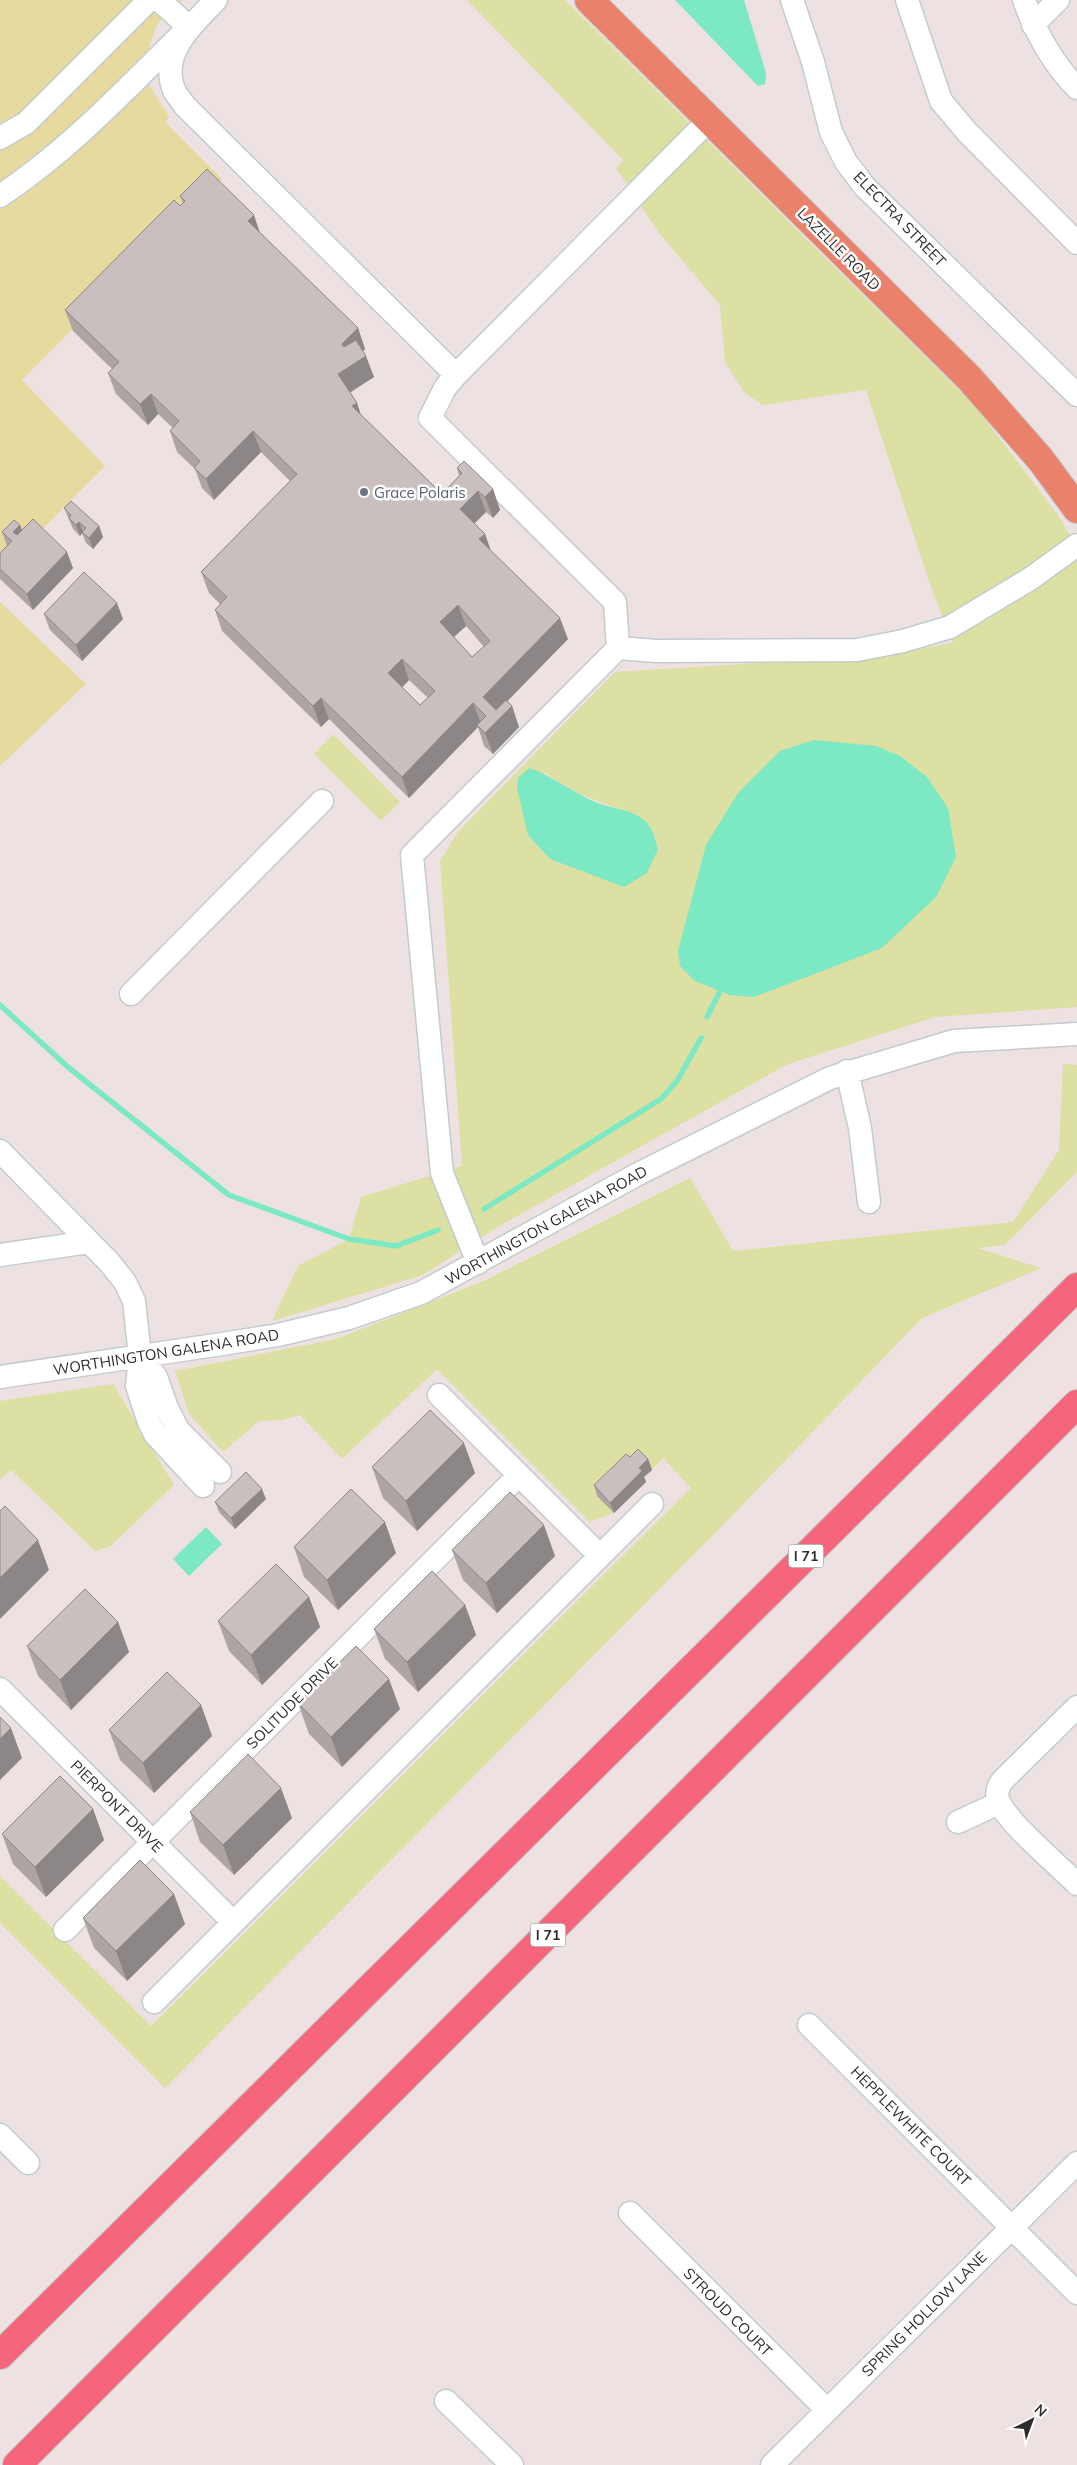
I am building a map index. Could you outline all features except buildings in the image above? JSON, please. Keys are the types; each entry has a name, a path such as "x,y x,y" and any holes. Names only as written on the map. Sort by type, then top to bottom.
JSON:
{"highway":[{"name":"I 71","path":"0,2355 1077,1287"},
{"name":"I 71","path":"17,2465 1077,1404"}],"main road":[{"name":"LAZELLE ROAD","path":"590,0 970,380 1041,460 1077,509"}],"street":[{"path":"0,138 26,123 148,0"},
{"path":"159,0 189,27"},
{"path":"0,196 28,177 73,141 216,0"},
{"name":"ELECTRA STREET","path":"792,0 813,62 831,132 846,162 865,187 1077,395"},
{"path":"907,0 941,101 966,132 1077,243"},
{"path":"1024,0 1042,43 1077,88"},
{"path":"1033,25 1058,0"},
{"path":"189,27 173,52 172,68 174,90 185,106 456,375"},
{"path":"478,1263 442,1173 412,855 618,648 615,602 430,418 445,388 456,375 710,120"},
{"path":"618,648 656,651 857,650 903,640 950,627 1030,579 1077,545"},
{"path":"131,994 322,801"},
{"name":"WORTHINGTON GALENA ROAD","path":"0,1377 278,1335 349,1318 421,1293 638,1174 847,1071 954,1041 1077,1034"},
{"path":"847,1071 860,1128 869,1202"},
{"path":"0,1151 89,1242 125,1282 134,1301 140,1356 137,1386 152,1428 160,1440 203,1486"},
{"path":"0,1255 89,1242"},
{"path":"140,1356 156,1377 167,1408 178,1430 220,1472"},
{"path":"440,1395 600,1556"},
{"name":"SOLITUDE DRIVE","path":"65,1930 520,1475"},
{"path":"154,2002 652,1504"},
{"name":"PIERPONT DRIVE","path":"0,1689 233,1922"},
{"path":"1077,1707 1002,1780 998,1787 997,1795 999,1803 1018,1825 1077,1884"},
{"path":"958,1822 999,1803"},
{"name":"HEPPLEWHITE COURT","path":"809,2026 1077,2293"},
{"path":"0,2135 28,2163"},
{"name":"SPRING HOLLOW LANE","path":"772,2465 1077,2163"},
{"name":"STROUD COURT","path":"630,2213 827,2410"},
{"path":"446,2400 512,2465"}],"shaded area":[{"path":"0,0 184,0 166,13 155,29 146,59 150,86 169,117 166,123 222,179 22,380 105,466 0,572"},
{"path":"467,0 565,0 975,406 1058,515 1077,547 1077,1007 935,1017 788,1064 496,1228 423,1275 272,1321 298,1266 349,1239 361,1197 462,1166 440,861 458,832 615,672 886,655 953,643 931,587 866,390 762,405 744,392 725,362 720,305 659,233 616,168 623,160","holes":["545,773 576,792 606,804 631,811 517,788"]},
{"path":"675,0 744,0 766,73 765,84 758,86"},
{"path":"0,602 86,684 0,766"},
{"path":"333,734 400,802 381,821 314,754"},
{"path":"814,740 876,746 900,756 927,777 948,808 956,857 936,897 882,948 754,997 730,995 695,981 680,966 678,951 706,845 738,793 780,751"},
{"path":"529,768 546,775 595,802 632,813 645,821 653,832 658,849 647,873 624,887 550,859 528,835 517,788 518,778"},
{"path":"1063,1064 1077,1065 1077,1172 1005,1245 977,1248 1041,1268 922,1318 724,1524 165,2088 0,1923 0,1876 151,2026 691,1488 663,1458 652,1470 598,1496 614,1513 590,1522 437,1369 342,1459 300,1415 282,1420 259,1421 223,1452 189,1414 175,1371 336,1339 484,1281 690,1178 733,1251 1013,1222 1059,1150"},
{"path":"113,1384 174,1485 111,1546 95,1551 11,1470 0,1480 0,1401"},
{"path":"206,1527 222,1544 189,1576 173,1559"}],"waterway":[{"path":"707,1017 720,991"},
{"path":"0,1005 69,1068 229,1195 349,1239 396,1246 438,1230"},
{"path":"484,1209 661,1099 677,1081 701,1038"}],"place":[{"name":"Grace Polaris","path":"364,492"}]}
